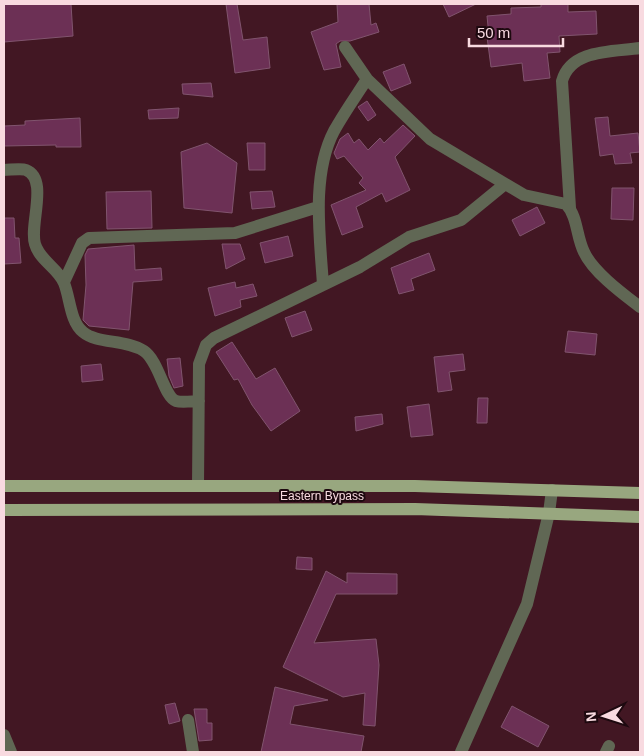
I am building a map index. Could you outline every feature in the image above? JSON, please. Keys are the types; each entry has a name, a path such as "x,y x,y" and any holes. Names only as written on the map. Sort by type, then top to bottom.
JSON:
{"main road":[{"name":"Eastern Bypass","path":"4,486 415,486 640,493"},
{"name":"Eastern Bypass","path":"4,510 415,509 640,517"}],"street":[{"path":"346,47 367,79 430,139 524,195 566,204 570,208"},
{"path":"640,48 577,59 564,73 562,81 570,208 584,253 604,276 640,307"},
{"path":"323,285 318,207 322,173 334,132 367,79"},
{"path":"4,170 26,170 35,176 39,187 33,230 35,244 40,255 64,282 76,323 81,332 88,336 130,345 145,352 155,362 171,397 176,401 199,401"},
{"path":"198,486 199,364 206,345 214,338 360,267 409,237 461,220 505,184"},
{"path":"64,282 82,243 89,238 235,233 318,207"},
{"path":"461,752 523,614 549,513 552,490"},
{"path":"188,720 193,752"},
{"path":"4,735 11,752"}],"building":[{"path":"4,4 71,4 73,36 4,42"},
{"path":"226,4 237,4 243,40 267,37 270,68 235,73"},
{"path":"337,4 369,4 371,25 376,23 379,32 350,41 340,41 336,44 341,67 324,70 311,32 338,22"},
{"path":"443,4 476,4 449,17"},
{"path":"541,4 568,4 568,12 596,11 597,34 559,36 560,52 547,53 550,78 524,81 522,63 491,67 487,37 489,36 487,16 511,14 511,8 541,7"},
{"path":"404,64 411,83 391,91 383,72"},
{"path":"211,83 213,97 183,94 182,84"},
{"path":"367,101 376,115 368,121 358,107"},
{"path":"179,108 178,118 149,119 148,110"},
{"path":"608,117 610,136 638,133 640,152 630,153 632,163 615,164 613,154 600,156 595,118"},
{"path":"80,118 81,147 56,147 56,145 4,146 4,126 25,125 25,121"},
{"path":"403,125 415,136 395,157 410,190 386,202 382,193 356,207 363,227 342,235 331,205 366,190 359,183 363,178 344,156 337,159 334,153 340,139 348,133 354,143 359,139 368,150 380,138 384,143"},
{"path":"207,143 237,163 232,213 184,208 181,152"},
{"path":"247,143 265,143 265,170 249,170"},
{"path":"612,188 634,188 633,220 611,219"},
{"path":"151,191 152,228 107,229 106,192"},
{"path":"272,191 275,207 252,209 250,192"},
{"path":"537,207 545,223 520,236 512,220"},
{"path":"4,218 14,218 15,238 19,238 21,263 4,264"},
{"path":"288,236 293,256 265,263 260,243"},
{"path":"222,244 240,244 245,259 226,269"},
{"path":"134,245 135,270 161,268 162,280 133,282 129,330 89,326 83,320 86,285 85,255 88,249"},
{"path":"429,253 435,270 411,279 414,290 399,294 391,268"},
{"path":"235,282 236,288 253,284 257,296 240,300 241,307 215,316 208,288"},
{"path":"305,311 312,330 292,337 285,318"},
{"path":"568,331 597,334 595,355 565,352"},
{"path":"232,342 256,379 275,368 300,411 271,431 252,405 238,379 234,380 216,352"},
{"path":"463,354 465,370 449,372 452,390 438,392 434,357"},
{"path":"180,358 183,386 174,388 169,376 167,359"},
{"path":"101,364 103,380 82,382 81,366"},
{"path":"478,398 488,398 487,423 477,423"},
{"path":"429,404 433,435 411,437 407,407"},
{"path":"382,414 383,424 356,431 355,417"},
{"path":"297,557 312,558 312,570 296,569"},
{"path":"326,571 347,583 347,573 397,574 397,594 336,594 314,643 376,639 379,665 375,726 363,725 365,693 343,697 283,667"},
{"path":"275,687 328,700 294,706 290,724 364,736 361,752 261,752"},
{"path":"175,703 180,721 169,724 165,705"},
{"path":"512,706 549,726 538,747 501,727"},
{"path":"194,709 207,709 207,723 212,723 212,740 199,741"}]}
